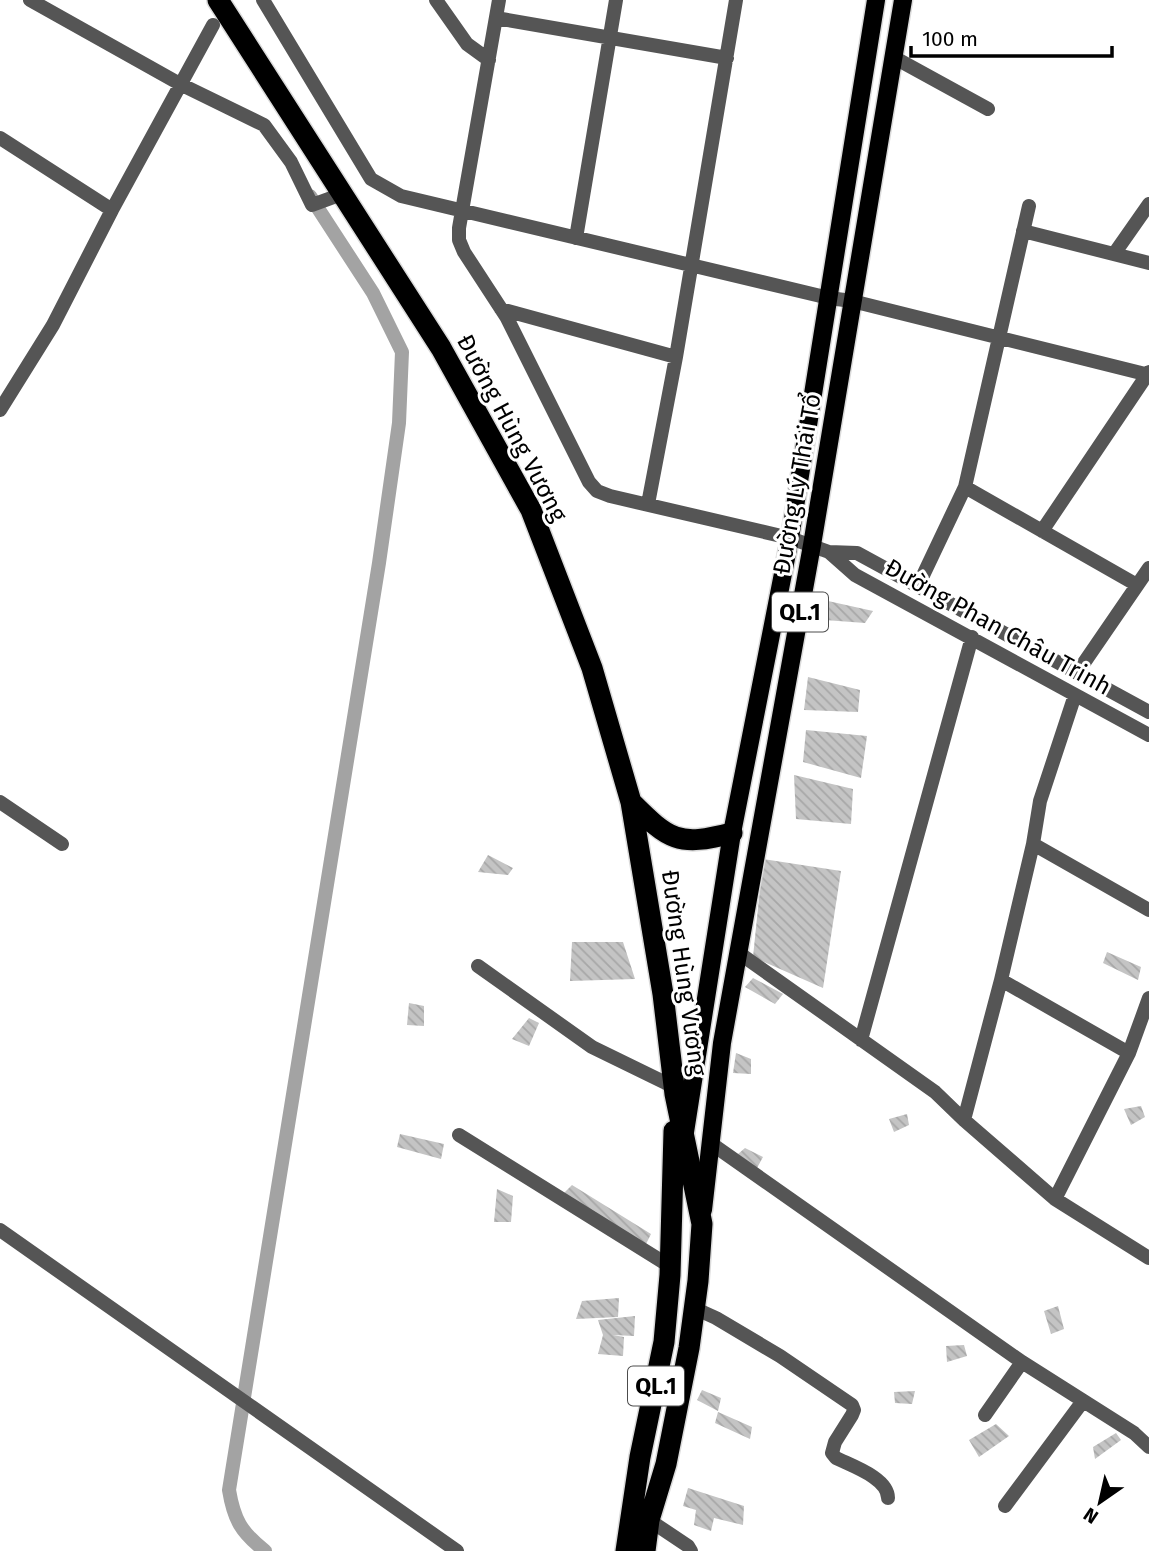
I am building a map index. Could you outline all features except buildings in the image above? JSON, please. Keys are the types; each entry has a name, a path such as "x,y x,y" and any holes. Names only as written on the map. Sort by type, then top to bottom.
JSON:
{"highway":[{"name":"Đường Hùng Vương","path":"218,0 332,198 441,348 531,510 592,668 631,802 663,993 674,1090 702,1224 694,1308 677,1412 666,1464 649,1520 645,1551"},
{"path":"631,802 648,819 670,835 684,841 701,841 732,834"},
{"name":"Đường Hùng Vương","path":"625,1551 640,1457 664,1342 671,1267 674,1090"}],"main road":[{"name":"Đường Lý Thái Tổ","path":"672,1219 732,834 790,538 876,0"},
{"name":"Đường Lý Thái Tổ","path":"702,1224 722,1043 753,871 821,548 852,301 903,0"},
{"path":"868,52 895,58"},
{"path":"850,168 875,172"},
{"path":"727,865 753,871"}],"street":[{"path":"30,0 180,84 264,125 295,167 309,203 312,205 332,198"},
{"path":"263,0 371,179 401,196 691,266 852,301 1148,374 1042,531"},
{"path":"436,0 467,44 489,60"},
{"name":"Đường Phan Châu Trinh","path":"499,0 459,240 501,309 589,482 597,491 821,548 857,553 1149,712"},
{"path":"576,238 616,0"},
{"path":"648,504 676,357 736,0"},
{"path":"496,18 727,58"},
{"path":"0,410 53,325 213,24"},
{"path":"895,58 988,109"},
{"path":"0,138 112,210"},
{"path":"1114,254 1149,204"},
{"path":"918,586 965,487 1029,205"},
{"path":"1023,231 1149,263"},
{"path":"501,309 676,357"},
{"path":"965,487 1138,585"},
{"name":"Đường Phan Châu Trinh","path":"821,548 855,575 972,636 1149,735"},
{"path":"1077,673 1149,568"},
{"path":"861,1040 972,636"},
{"path":"964,1120 1002,980 1040,801 1075,695"},
{"path":"0,802 62,844"},
{"path":"1033,844 1149,910"},
{"path":"739,953 935,1092 1055,1199 1149,1258"},
{"path":"478,965 592,1046 674,1090"},
{"path":"1002,980 1129,1053"},
{"path":"1055,1199 1129,1053 1149,998"},
{"path":"459,1135 671,1267"},
{"path":"709,1142 1022,1363 1134,1433 1149,1447"},
{"path":"0,1230 457,1551"},
{"path":"694,1308 780,1356 852,1405 852,1415 835,1442 832,1453 836,1458 881,1483 887,1490 888,1498"},
{"path":"985,1415 1022,1363"},
{"path":"1005,1506 1083,1401"},
{"path":"649,1520 688,1546 691,1551"}],"waterway":[{"path":"265,1551 240,1525 233,1510 229,1490 379,563 399,423 402,352 373,293 310,196"}]}
